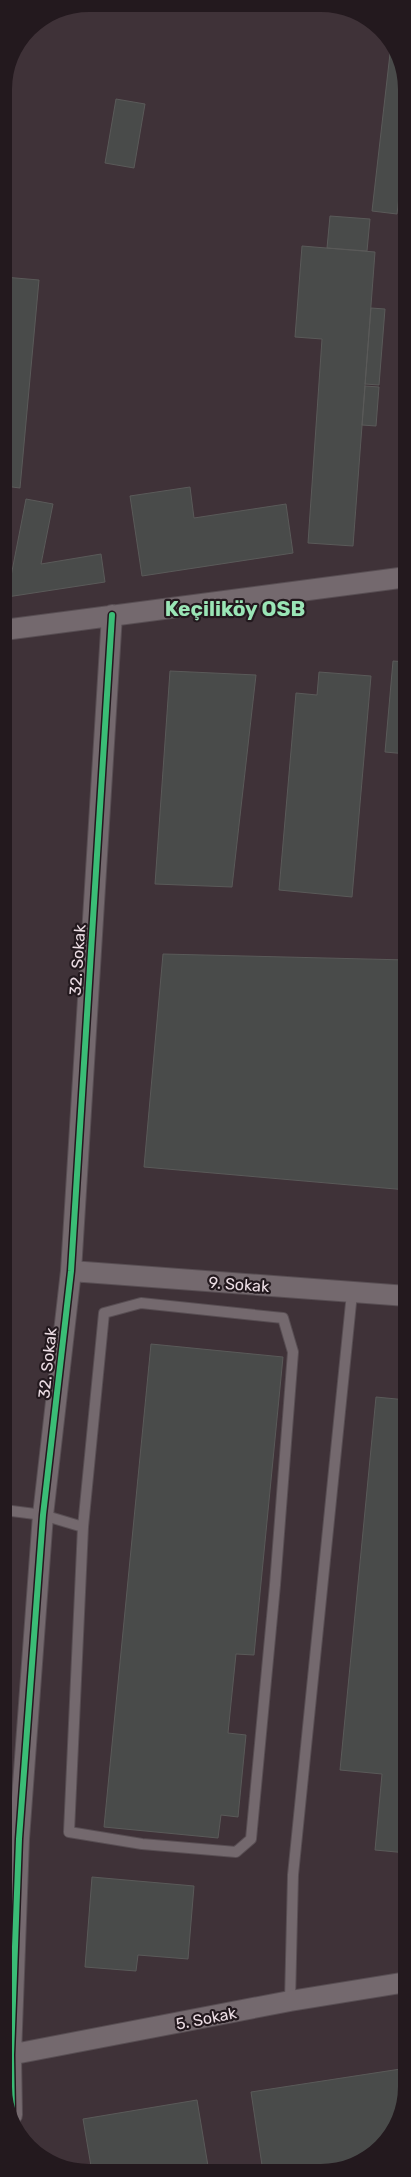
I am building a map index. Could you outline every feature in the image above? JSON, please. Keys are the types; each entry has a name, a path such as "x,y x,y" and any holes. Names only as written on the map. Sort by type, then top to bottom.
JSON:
{"street":[{"path":"13,629 398,578"},
{"name":"32. Sokak","path":"12,1838 44,1515 71,1271 112,615"},
{"name":"9. Sokak","path":"71,1271 398,1296"},
{"name":"5. Sokak","path":"12,2054 398,1984"}],"lane":[{"path":"290,2002 294,1875 352,1293"},
{"path":"141,1303 283,1318 293,1352 275,1585 251,1839 236,1852 142,1844 68,1832 83,1527 104,1313 141,1303"},
{"path":"12,1511 44,1515 83,1527"}],"building":[{"path":"390,55 398,80 397,214 372,211"},
{"path":"116,99 145,104 134,168 105,163"},
{"path":"330,216 370,219 367,251 327,248"},
{"path":"302,246 375,252 353,546 308,543 322,339 295,337"},
{"path":"13,278 39,280 20,488 13,487"},
{"path":"371,308 385,309 379,385 365,384"},
{"path":"365,386 379,387 376,426 362,425"},
{"path":"190,487 194,518 286,504 293,553 142,576 130,496"},
{"path":"26,499 53,504 41,564 101,554 105,582 13,596 13,567"},
{"path":"393,661 398,661 398,753 385,752"},
{"path":"170,671 256,675 232,887 155,884"},
{"path":"319,672 371,676 352,897 279,890 296,693 317,695"},
{"path":"163,954 398,960 398,1189 144,1167"},
{"path":"151,1344 283,1357 254,1655 236,1654 228,1733 246,1735 238,1817 221,1815 218,1838 104,1827"},
{"path":"376,1397 398,1399 398,1852 375,1850 382,1774 340,1770"},
{"path":"92,1877 194,1886 188,1959 138,1955 136,1971 85,1967"},
{"path":"398,2069 398,2097 388,2126 368,2149 355,2157 331,2164 262,2164 251,2092"},
{"path":"197,2100 208,2164 91,2164 83,2119"}],"cycle path":[{"path":"12,2027 19,1839 43,1515 71,1271 112,615"}],"district":[{"name":"Keçiliköy OSB","path":"235,609"}]}
